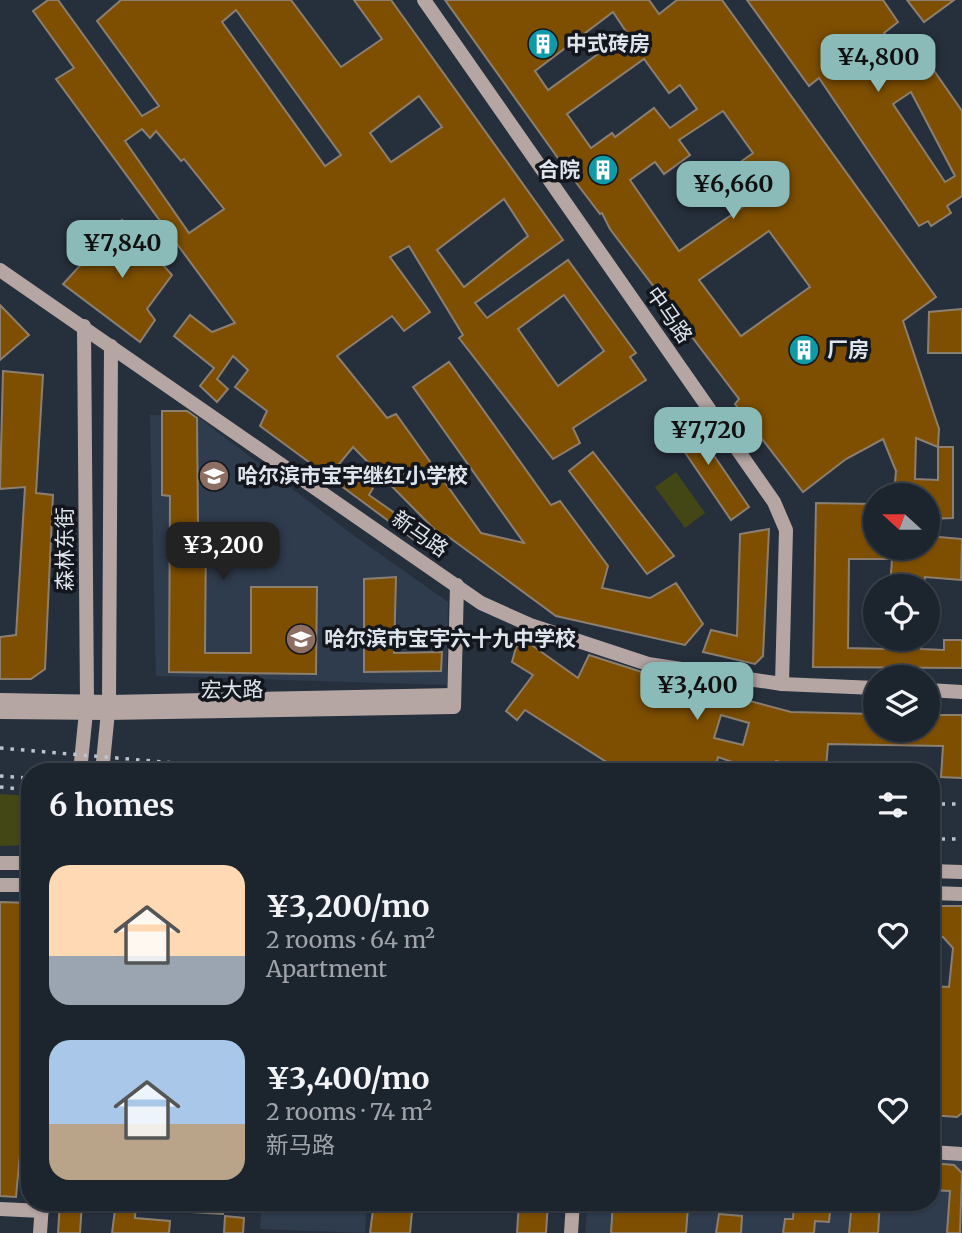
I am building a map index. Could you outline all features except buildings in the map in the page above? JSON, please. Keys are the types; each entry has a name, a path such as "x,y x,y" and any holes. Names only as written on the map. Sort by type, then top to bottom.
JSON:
{"street":[{"name":"中马路","path":"424,0 774,502 786,530 782,684"},
{"name":"新马路","path":"0,270 481,603 530,625 648,664 782,684 863,687"},
{"name":"森林东街","path":"81,763 86,708 84,326"},
{"path":"103,763 108,708 111,346"},
{"name":"宏大路","path":"0,712 454,695 457,585"},
{"path":"940,691 962,692"},
{"name":"宏大路","path":"0,700 86,708"},
{"path":"0,863 21,863"},
{"path":"940,872 962,872"},
{"path":"0,885 21,885"},
{"path":"940,893 962,894"},
{"path":"940,1153 962,1154"},
{"path":"0,1209 21,1208"},
{"path":"40,1233 42,1211"},
{"path":"571,1233 572,1211"}],"shaded area":[{"name":"哈尔滨市宝宇六十九中学校","path":"150,415 198,417 353,535 448,602 447,685 156,676"},
{"path":"940,1156 962,1160 962,1233 585,1233 587,1211 940,1211"},
{"path":"261,1211 366,1211 365,1233 260,1229"}],"green space":[{"path":"676,472 705,513 685,528 655,487"},
{"path":"0,794 21,795 21,845 0,846"}],"railway":[{"path":"0,748 175,763"},
{"path":"0,776 21,777"},
{"path":"0,787 21,789"},
{"path":"940,804 962,804"},
{"path":"940,839 962,839"}],"place":[{"name":"中式砖房","path":"543,44"},
{"name":"合院","path":"603,170"},
{"name":"厂房","path":"804,350"},
{"name":"哈尔滨市宝宇继红小学校","path":"214,476"},
{"name":"哈尔滨市宝宇六十九中学校","path":"301,639"}]}
